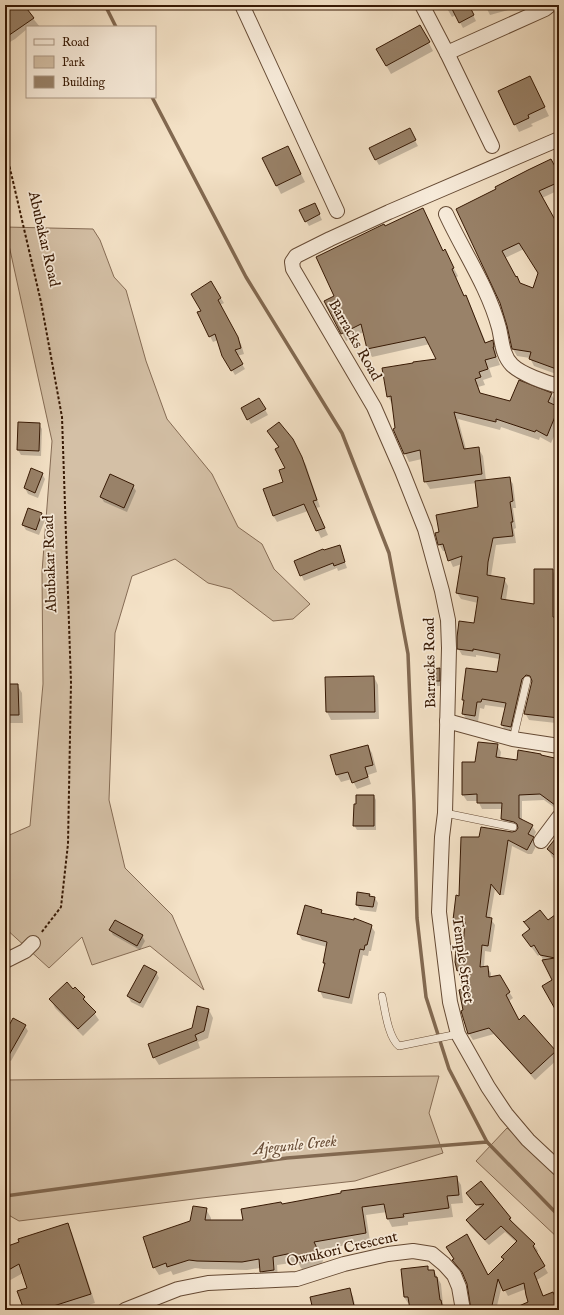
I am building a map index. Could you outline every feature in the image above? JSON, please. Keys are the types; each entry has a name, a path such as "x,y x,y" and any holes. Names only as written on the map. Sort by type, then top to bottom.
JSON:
{"street":[{"path":"242,5 337,211"},
{"path":"422,5 492,146"},
{"path":"447,53 545,9 550,5"},
{"name":"Barracks Road","path":"447,721 448,620 442,591 425,529 374,407 292,269 292,262 296,256 330,239 559,139"},
{"path":"446,214 485,290 498,326 505,356 512,365 523,372 559,386"},
{"path":"447,721 513,739 559,746"},
{"name":"Temple Street","path":"447,721 445,813 442,837 439,912 455,1035 506,1114 528,1140 559,1169"},
{"path":"541,841 559,817"},
{"path":"5,961 25,951 33,943"},
{"name":"Owukori Crescent","path":"124,1310 178,1289 208,1283 297,1279 344,1264 388,1254 413,1251 432,1254 454,1275 459,1287 463,1310"}],"lane":[{"path":"513,739 527,680"},
{"path":"445,813 513,827"},
{"path":"382,996 387,1022 395,1043 399,1046 455,1035"}],"path":[{"name":"Abubakar Road","path":"5,147 41,302 62,417 71,683 68,844 61,907 33,943"}],"green space":[{"path":"5,227 93,229 100,240 114,277 126,290 146,361 167,419 212,474 238,527 262,544 274,569 310,604 293,619 273,621 231,589 208,583 175,559 132,576 115,633 109,800 125,868 172,915 204,990 150,946 92,965 82,937 49,968 5,928 5,837 30,826 43,684 42,572 52,441"},
{"path":"439,1076 429,1113 443,1153 355,1181 202,1198 19,1221 5,1213 5,1080"},
{"path":"507,1128 559,1172 559,1239 476,1161"}],"building":[{"path":"5,5 24,5 34,18 5,38"},
{"path":"450,5 469,5 474,15 459,23"},
{"path":"420,25 430,42 386,66 376,49"},
{"path":"530,76 545,107 528,115 529,118 514,125 498,91"},
{"path":"410,128 416,140 375,160 369,148"},
{"path":"288,146 301,174 276,186 262,158"},
{"path":"551,159 559,174 559,182 539,191 559,227 559,370 529,359 531,352 512,349 500,303 456,209 496,189 495,187","holes":["519,243 538,273 533,288 520,283 502,251"]},
{"path":"315,203 320,214 305,222 299,210"},
{"path":"423,208 443,251 445,249 454,268 452,269 464,296 466,295 485,343 493,340 493,347 496,357 485,360 488,369 479,372 481,377 475,379 480,393 510,401 519,380 552,393 548,402 559,407 547,436 536,430 535,432 496,419 496,422 454,412 464,449 479,447 482,474 424,482 420,450 404,454 393,429 395,428 391,396 387,397 382,368 436,359 425,337 367,349 361,324 341,334 324,301 334,296 316,257 384,224 385,226"},
{"path":"211,281 221,298 218,300 238,337 241,348 235,350 243,364 231,371 222,356 215,334 209,337 197,312 201,311 191,294"},
{"path":"259,398 266,409 247,420 241,408"},
{"path":"18,422 40,423 39,451 17,450"},
{"path":"279,422 293,439 302,457 317,500 313,501 325,528 316,531 304,504 273,516 263,489 283,482 279,470 285,468 275,449 279,447 267,431"},
{"path":"31,468 43,473 35,493 24,488"},
{"path":"110,474 134,485 124,508 100,497"},
{"path":"510,477 513,501 510,502 513,522 511,522 513,536 493,538 487,575 505,578 501,599 534,604 534,569 553,569 553,617 559,618 559,718 524,714 532,681 530,676 526,675 522,679 511,727 501,725 506,703 482,699 481,702 477,702 475,716 462,714 464,700 462,700 466,668 497,672 500,654 473,649 473,651 457,649 459,621 474,623 478,597 456,593 462,556 448,561 443,544 438,545 435,533 439,532 436,515 478,507 475,481"},
{"path":"28,508 42,513 36,530 22,525"},
{"path":"340,545 345,562 334,566 333,563 300,576 294,561 323,549 324,550"},
{"path":"440,668 440,681 433,681 432,669"},
{"path":"374,676 375,712 326,712 325,677"},
{"path":"5,684 18,684 19,715 5,715"},
{"path":"478,742 498,744 496,757 517,760 518,750 559,759 559,808 540,794 519,795 519,818 533,825 528,834 534,837 527,850 508,840 500,895 491,884 486,917 492,918 488,946 482,945 480,967 488,966 489,977 500,975 510,992 506,995 519,1020 524,1015 556,1051 531,1074 489,1028 468,1034 461,1011 463,1010 459,990 462,989 459,970 457,971 455,962 456,945 463,945 465,922 453,920 456,895 459,896 461,837 479,837 481,827 512,832 516,831 518,828 517,824 514,822 501,819 502,803 477,803 477,794 462,795 462,762 475,762"},
{"path":"368,745 373,765 365,767 368,777 352,783 348,772 336,775 330,755"},
{"path":"356,795 374,795 374,826 353,826"},
{"path":"559,834 559,859 547,849"},
{"path":"357,892 370,894 369,896 375,897 373,907 356,905"},
{"path":"305,905 322,910 321,913 354,920 354,918 372,925 367,945 365,945 364,950 360,949 349,998 318,991 325,963 323,963 327,942 297,934"},
{"path":"540,910 548,920 559,912 559,1016 542,986 552,980 542,960 555,958 540,955 534,945 531,947 522,935 530,929 523,921 524,922"},
{"path":"115,920 143,935 137,946 109,930"},
{"path":"144,965 157,972 140,1003 127,996"},
{"path":"67,982 73,989 75,987 85,997 83,999 96,1012 78,1029 49,999"},
{"path":"197,1006 209,1009 204,1031 195,1035 197,1040 153,1058 148,1044 192,1028"},
{"path":"13,1018 26,1025 5,1062 5,1033"},
{"path":"457,1176 459,1195 447,1196 449,1208 403,1214 404,1217 387,1219 384,1204 362,1207 366,1233 314,1242 319,1252 315,1258 301,1263 296,1260 292,1253 273,1257 274,1270 260,1272 259,1259 242,1262 189,1260 167,1267 166,1263 153,1268 143,1237 190,1221 193,1206 207,1208 205,1220 243,1220 241,1209 281,1202 282,1204 341,1193 341,1191"},
{"path":"481,1181 511,1218 509,1219 535,1244 533,1246 545,1266 534,1273 543,1296 553,1292 559,1305 559,1310 510,1310 528,1302 524,1283 503,1291 498,1279 491,1310 471,1310 467,1284 462,1272 452,1260 454,1259 446,1247 467,1234 488,1275 504,1259 501,1257 517,1241 501,1226 485,1240 466,1220 484,1204 476,1205 466,1193"},
{"path":"68,1223 91,1294 41,1310 24,1310 17,1291 27,1288 19,1264 5,1272 5,1247 19,1242 18,1239"},
{"path":"428,1266 428,1270 434,1270 435,1277 437,1277 443,1310 410,1310 408,1297 404,1297 401,1269"},
{"path":"350,1288 355,1310 313,1310 310,1297"}],"waterway":[{"path":"105,5 116,26"},
{"path":"153,98 246,277 342,433 389,553 408,654 417,918 426,997 449,1069 487,1142"},
{"name":"Ajegunle Creek","path":"5,1196 287,1158 487,1142 559,1216"}]}
